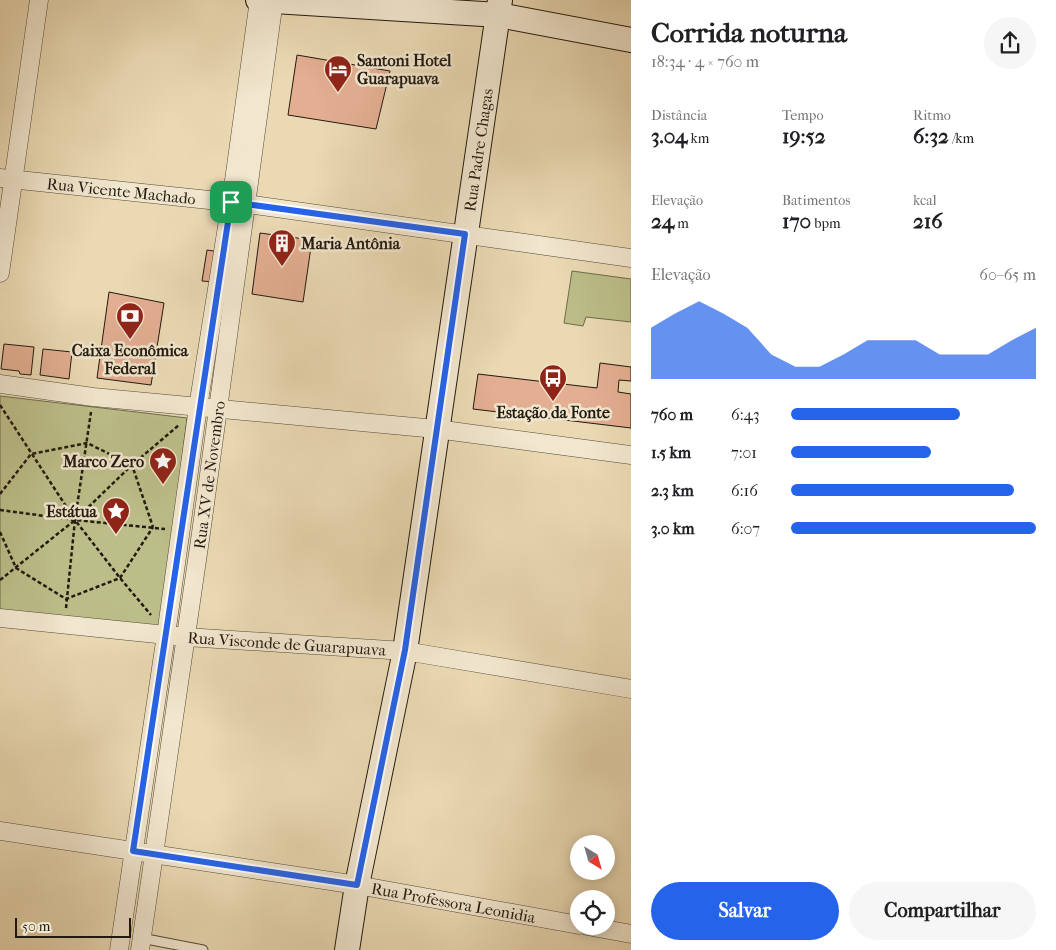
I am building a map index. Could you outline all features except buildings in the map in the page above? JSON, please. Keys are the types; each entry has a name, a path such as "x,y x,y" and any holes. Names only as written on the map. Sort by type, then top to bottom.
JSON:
{"street":[{"path":"0,273 6,179 39,0"},
{"path":"119,950 198,407 239,203 265,0 395,8 499,8 631,40"},
{"name":"Rua Padre Chagas","path":"347,950 357,885 405,650 499,8"},
{"name":"Rua Vicente Machado","path":"6,179 239,203 631,258"},
{"name":"Rua XV de Novembro","path":"140,944 218,410 239,203"},
{"path":"0,384 93,397 436,430 631,455"},
{"name":"Rua Visconde de Guarapuava","path":"0,618 186,637 405,650 631,690"},
{"name":"Rua Professora Leonidia","path":"0,830 357,885 570,923"},
{"path":"615,931 631,934"}],"lane":[{"path":"140,944 203,950"}],"path":[{"path":"64,624 75,520 93,397"},
{"path":"0,405 75,520 155,619"},
{"path":"0,580 75,520 132,465 180,424"},
{"path":"0,494 31,454 87,443 132,465 152,528"},
{"path":"0,510 152,528"},
{"path":"66,599 120,578 152,528"},
{"path":"0,532 16,568 66,599"}],"green space":[{"path":"572,271 631,279 631,322 586,317 583,326 564,323"},
{"path":"0,396 187,418 161,626 0,612"}],"place":[{"name":"Santoni Hotel Guarapuava","path":"338,93"},
{"name":"Maria Antônia","path":"282,267"},
{"name":"Caixa Econômica Federal","path":"130,340"},
{"name":"Estação da Fonte","path":"553,402"},
{"name":"Marco Zero","path":"163,485"},
{"name":"Estátua","path":"116,535"}],"route":[{"path":"231,202 465,234 405,650 357,885 133,851 198,407 231,202"}]}
